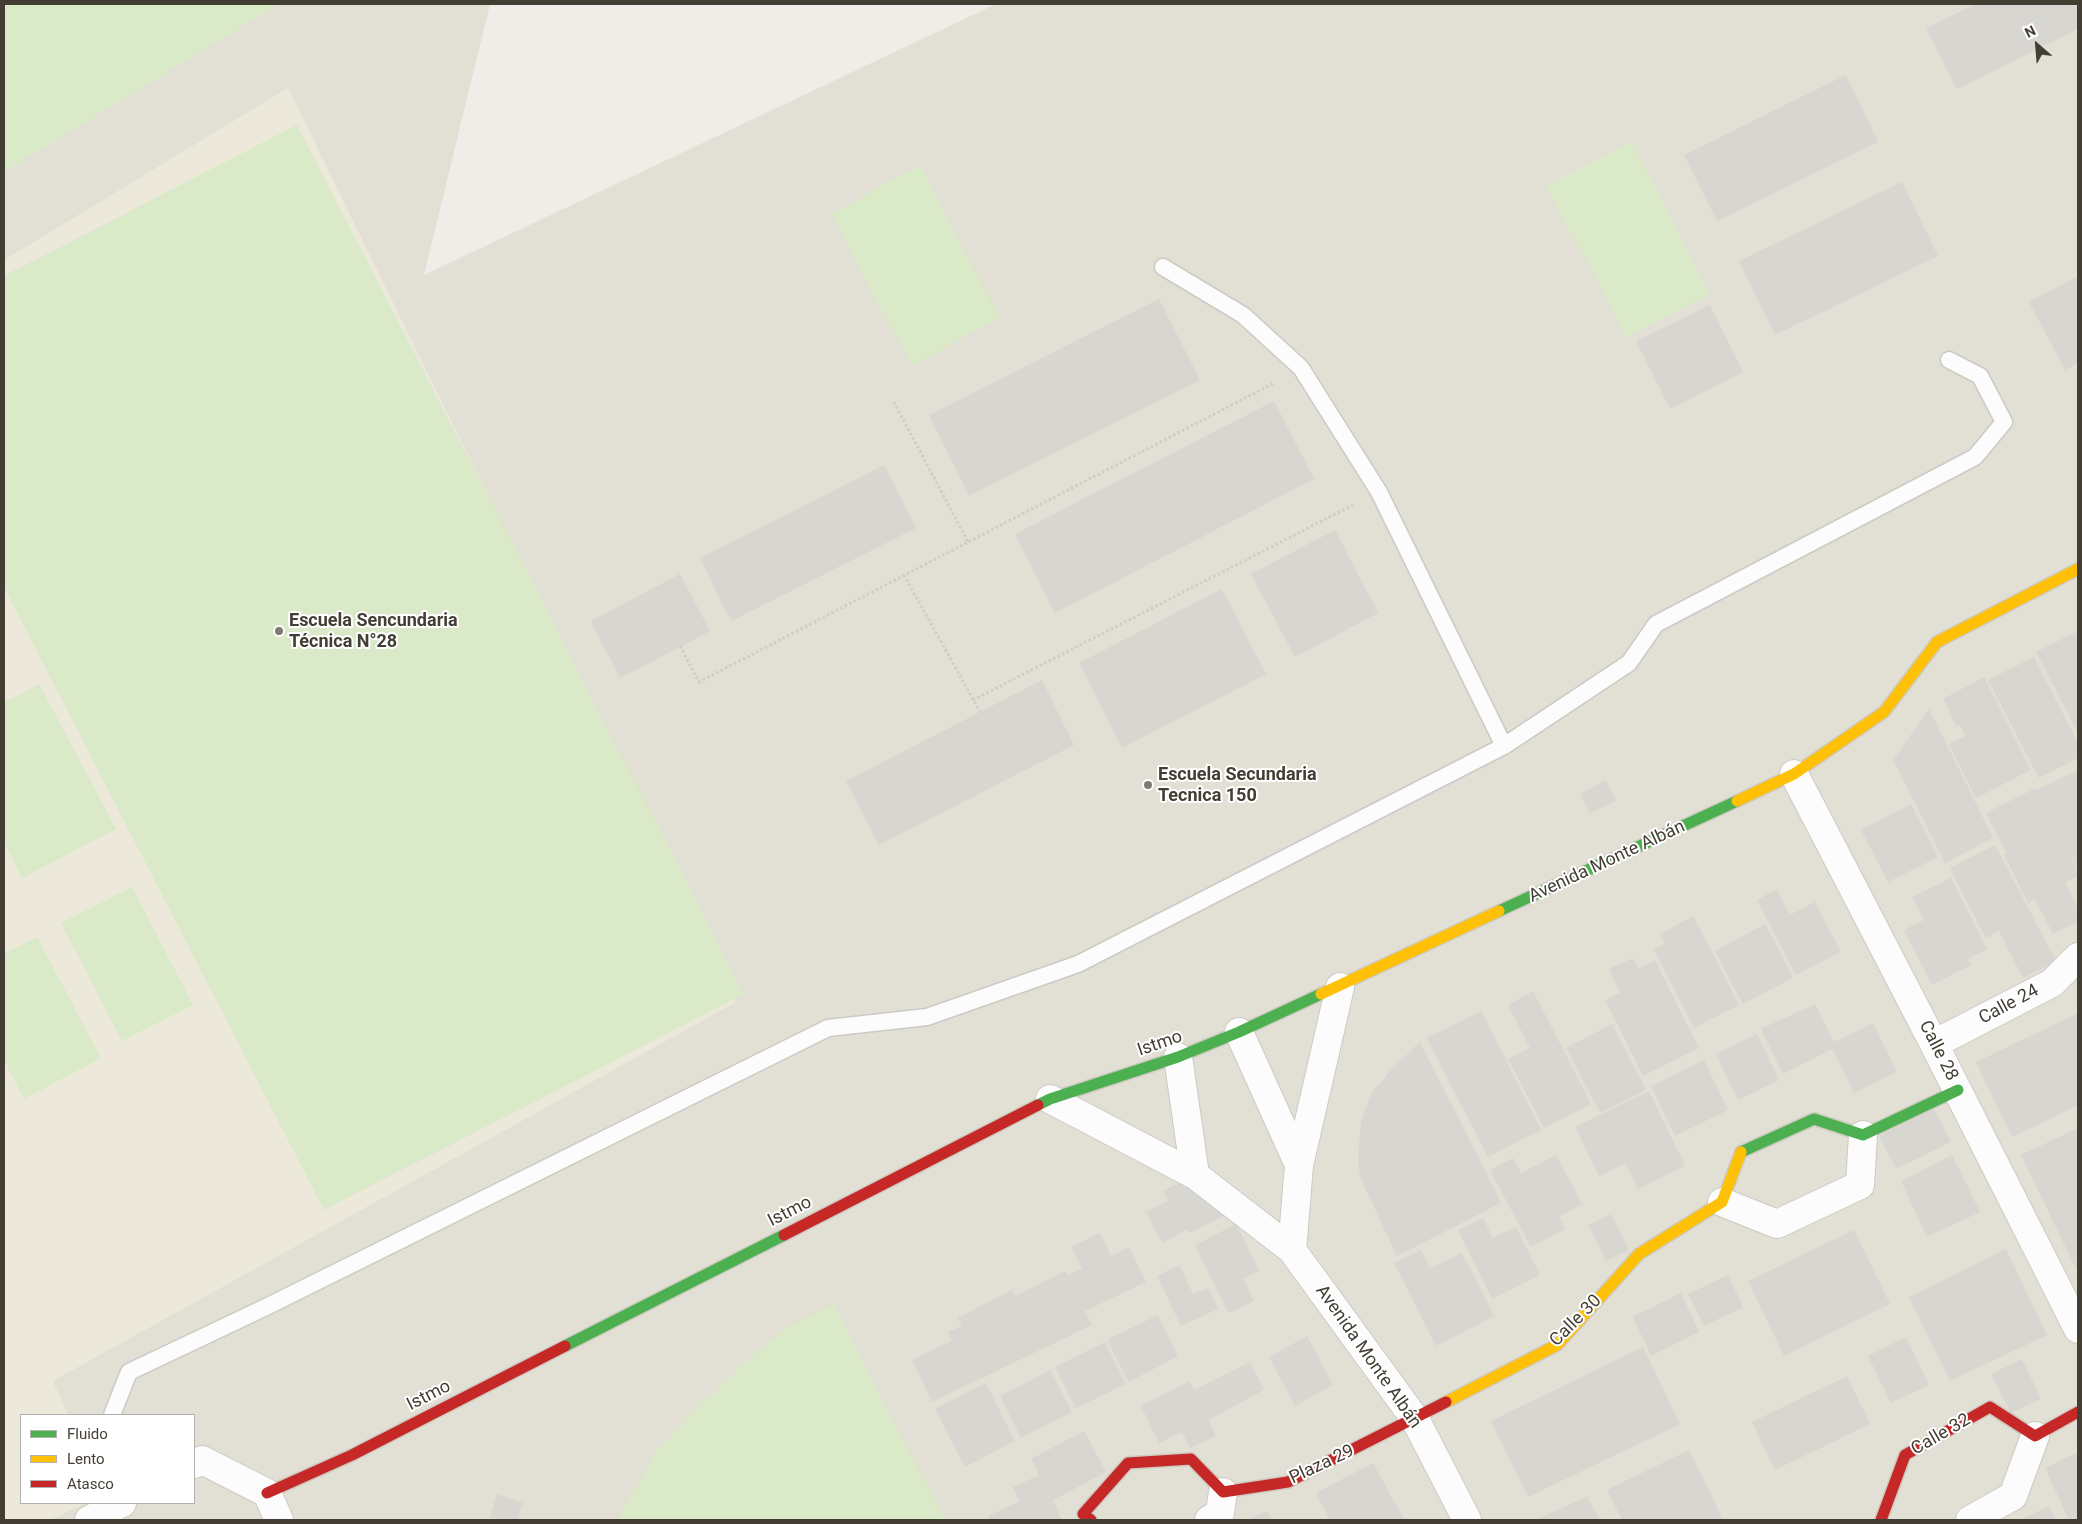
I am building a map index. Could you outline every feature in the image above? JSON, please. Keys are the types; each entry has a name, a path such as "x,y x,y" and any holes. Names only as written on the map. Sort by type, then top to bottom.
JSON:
{"street":[{"name":"Avenida Monte Albán","path":"1340,987 1794,774 1884,712 1937,642 2078,569"},
{"name":"Calle 28","path":"1794,774 2076,1320"},
{"name":"Calle 24","path":"1934,1044 2052,983 2078,957"},
{"name":"Istmo","path":"267,1493 352,1455 1050,1099 1178,1057 1340,987"},
{"path":"1292,1250 1299,1165 1340,987"},
{"path":"1239,1032 1299,1165"},
{"path":"1178,1057 1195,1176"},
{"path":"1863,1135 1860,1185 1778,1224 1722,1202 1740,1152 1814,1119 1863,1135 1958,1090"},
{"name":"Avenida Monte Albán","path":"1050,1099 1195,1176 1292,1250 1415,1419 1468,1520"},
{"name":"Calle 30","path":"1415,1419 1557,1345 1639,1254 1722,1202"},
{"name":"Calle 32","path":"1881,1520 1905,1455 1990,1407 2035,1436"},
{"path":"1970,1520 2013,1496 2035,1436 2078,1412"},
{"name":"Plaza 29","path":"1223,1492 1288,1482 1415,1419"},
{"path":"1091,1520 1083,1514 1128,1463 1191,1459 1223,1492 1220,1514 1209,1520"},
{"path":"195,1464 202,1460 267,1493 278,1520"},
{"path":"89,1520 120,1504"}],"lane":[{"path":"1163,267 1243,315 1301,368 1379,492 1504,746"},
{"path":"112,1414 129,1372 275,1303 828,1028 927,1018 1078,964 1504,746 1629,663 1656,624 1974,457 2004,422 1980,376 1949,360"}],"path":[{"path":"680,646 699,682 1301,368"},
{"path":"894,402 968,542"},
{"path":"973,700 1379,492"},
{"path":"904,575 980,712"}],"shaded area":[{"path":"4,4 490,4 424,275 996,4 2078,4 2078,1520 4,1520"},
{"name":"Escuela Sencundaria Técnica N°28","path":"288,88 736,1002 53,1381 68,1414 20,1414 20,1504 83,1504 50,1520 4,1520 4,260"}],"green space":[{"path":"4,4 279,4 4,172"},
{"name":"Escuela Sencundaria Técnica N°28","path":"297,125 744,994 324,1210 4,587 4,276"},
{"path":"1631,142 1710,293 1626,337 1547,186"},
{"path":"921,166 1000,319 911,365 831,213"},
{"path":"39,684 116,829 22,878 4,842 4,703"},
{"path":"132,887 193,1005 122,1041 61,923"},
{"path":"37,937 101,1058 24,1099 4,1060 4,954"},
{"path":"833,1304 945,1520 618,1520 656,1451 698,1407 751,1357 789,1326"}],"building":[{"path":"1975,4 2078,4 2078,29 1957,89 1926,28"},
{"path":"1846,75 1878,142 1717,221 1684,155"},
{"path":"1902,182 1938,256 1775,335 1739,261"},
{"path":"2078,276 2078,363 2065,370 2029,302"},
{"path":"1159,299 1200,380 969,496 929,415"},
{"path":"1710,305 1743,372 1670,409 1636,341"},
{"path":"1274,401 1314,479 1055,613 1015,534"},
{"path":"884,465 916,528 731,621 700,558"},
{"path":"1335,530 1378,613 1295,657 1251,574"},
{"path":"680,574 710,631 620,678 591,621"},
{"path":"1222,589 1266,674 1122,748 1079,663"},
{"path":"2078,631 2078,733 2036,652"},
{"path":"2034,657 2078,743 2078,758 2039,778 1988,680"},
{"path":"1984,677 2031,770 1976,798 1949,744 1965,736 1960,725 1957,727 1943,699"},
{"path":"1042,680 1074,745 879,845 846,781"},
{"path":"1929,709 1993,838 1945,863 1893,760"},
{"path":"2078,770 2078,868 2056,827 2078,871 2078,876 2065,883 2078,908 2078,922 2053,934 2035,899 2028,903 2004,855 2007,854 1986,813"},
{"path":"1606,780 1616,801 1590,813 1580,794"},
{"path":"1911,804 1938,857 1888,882 1861,830"},
{"path":"1995,845 2056,961 2023,978 1999,931 1986,938 1950,868"},
{"path":"1951,878 1987,949 1968,959 1971,965 1932,985 1904,930 1924,920 1912,897"},
{"path":"1777,889 1790,915 1815,902 1841,952 1796,975 1757,900"},
{"path":"1693,916 1739,1005 1694,1028 1654,950 1665,944 1660,934"},
{"path":"1765,924 1793,978 1743,1004 1715,951"},
{"path":"1633,958 1638,969 1655,960 1699,1048 1643,1076 1605,1000 1620,993 1609,969"},
{"path":"1533,991 1591,1104 1544,1128 1508,1059 1530,1048 1508,1005"},
{"path":"1815,1004 1834,1042 1873,1023 1897,1072 1854,1093 1832,1049 1783,1074 1761,1029"},
{"path":"1481,1011 1541,1130 1488,1157 1427,1038"},
{"path":"2078,1013 2078,1105 2012,1137 1976,1062"},
{"path":"1612,1024 1646,1090 1600,1113 1566,1048"},
{"path":"1757,1034 1779,1080 1738,1100 1716,1054"},
{"path":"1420,1042 1501,1203 1397,1256 1360,1177 1358,1158 1361,1121 1372,1092"},
{"path":"1704,1060 1728,1110 1675,1136 1651,1086"},
{"path":"1649,1091 1685,1166 1638,1189 1625,1163 1599,1176 1575,1127"},
{"path":"1934,1109 1951,1142 1896,1169 1879,1136"},
{"path":"2078,1128 2078,1273 2021,1155"},
{"path":"1556,1155 1582,1204 1559,1217 1565,1229 1531,1247 1490,1170 1513,1158 1521,1173"},
{"path":"1952,1155 1980,1212 1927,1237 1901,1181"},
{"path":"1182,1182 1225,1215 1190,1233 1186,1230 1162,1243 1146,1212 1168,1201 1163,1191"},
{"path":"1611,1214 1629,1250 1606,1261 1588,1225"},
{"path":"1483,1218 1493,1238 1516,1227 1540,1275 1492,1299 1458,1230"},
{"path":"1236,1224 1259,1271 1243,1279 1254,1301 1229,1313 1195,1245"},
{"path":"1854,1230 1890,1304 1784,1356 1748,1281"},
{"path":"1100,1233 1111,1256 1129,1247 1146,1282 1085,1311 1092,1325 932,1402 912,1360 952,1341 948,1332 962,1326 958,1318 1012,1290 1015,1296 1065,1271 1068,1275 1082,1269 1071,1247"},
{"path":"2006,1249 2047,1335 1950,1381 1909,1297"},
{"path":"1421,1250 1430,1268 1462,1253 1494,1316 1436,1346 1394,1263"},
{"path":"1179,1265 1193,1294 1208,1288 1218,1309 1181,1326 1157,1276"},
{"path":"1728,1275 1743,1307 1704,1326 1688,1294"},
{"path":"1681,1293 1699,1332 1651,1356 1633,1317"},
{"path":"1158,1315 1178,1356 1129,1382 1107,1340"},
{"path":"1307,1336 1333,1385 1295,1406 1269,1357"},
{"path":"1906,1337 1929,1385 1891,1403 1868,1356"},
{"path":"1105,1342 1126,1384 1076,1408 1055,1367"},
{"path":"1643,1347 1680,1424 1528,1497 1491,1421"},
{"path":"2022,1359 2041,1399 2011,1413 1991,1374"},
{"path":"1250,1362 1264,1390 1208,1420 1216,1436 1190,1448 1182,1432 1159,1443 1141,1406 1189,1382 1194,1390"},
{"path":"1050,1370 1072,1412 1021,1438 1000,1396"},
{"path":"1847,1376 1870,1424 1775,1470 1752,1422"},
{"path":"986,1383 1015,1441 965,1467 935,1409"},
{"path":"1084,1431 1106,1472 1053,1500 1062,1520 990,1520 988,1516 1020,1501 1013,1487 1039,1475 1031,1459"},
{"path":"1689,1450 1722,1518 1717,1520 1622,1520 1607,1490"},
{"path":"2078,1452 2078,1520 2069,1520 2045,1468"},
{"path":"1373,1463 1404,1520 1330,1520 1316,1493"},
{"path":"497,1494 523,1503 517,1520 500,1520 490,1517"},
{"path":"1587,1496 1599,1520 1537,1520"},
{"path":"2049,1506 2056,1520 2020,1520"},
{"path":"1267,1511 1271,1520 1248,1520"}],"traffic: fast":[{"path":"1499,911 1737,801"},
{"path":"1038,1105 1050,1099 1178,1057 1239,1032 1321,994"},
{"path":"1741,1152 1814,1119 1863,1135 1958,1090"},
{"path":"565,1346 784,1235"}],"traffic: slow":[{"path":"1737,801 1794,774 1884,712 1937,642 2078,569"},
{"path":"1321,994 1499,911"},
{"path":"1446,1402 1557,1345 1639,1254 1722,1202 1741,1152"}],"traffic: jam":[{"path":"784,1235 1038,1105"},
{"path":"267,1493 352,1455 565,1346"},
{"path":"1091,1520 1083,1514 1128,1463 1191,1459 1223,1492 1288,1482 1446,1402"},
{"path":"1881,1520 1905,1455 1990,1407 2035,1436 2078,1412"}],"place":[{"name":"Escuela Sencundaria Técnica N°28","path":"279,631"},
{"name":"Escuela Secundaria Tecnica 150","path":"1148,785"}]}
